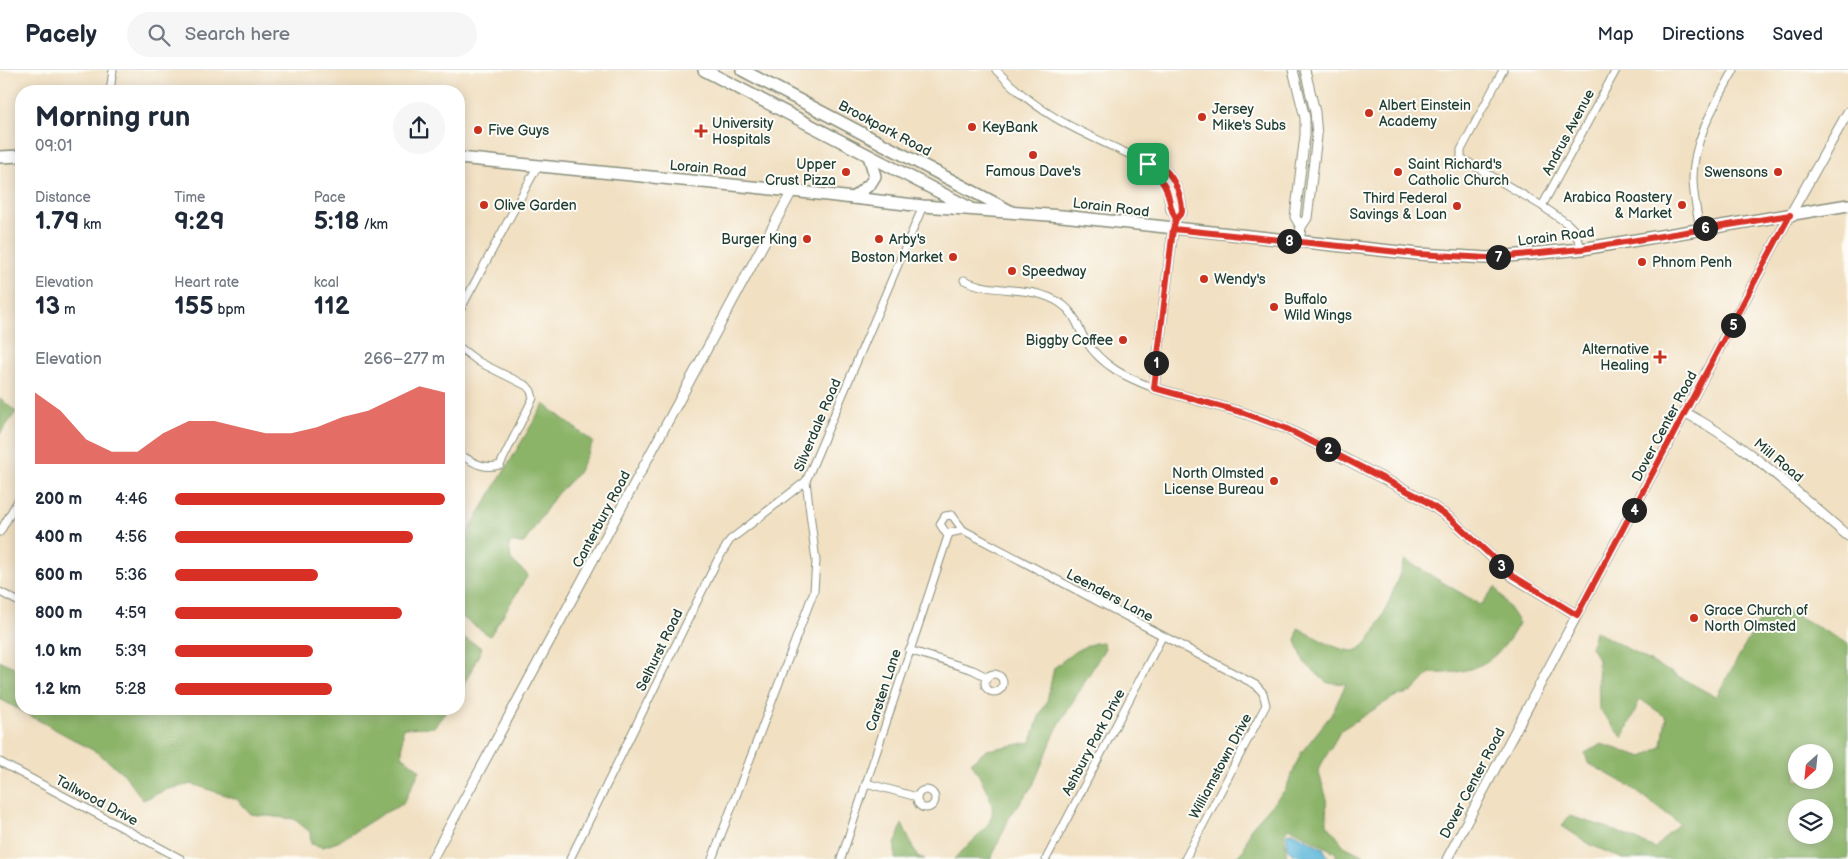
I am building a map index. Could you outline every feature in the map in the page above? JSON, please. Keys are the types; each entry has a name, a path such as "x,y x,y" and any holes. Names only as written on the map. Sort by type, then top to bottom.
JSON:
{"main road":[{"path":"704,70 971,209"},
{"name":"Brookpark Road","path":"742,70 1014,213"},
{"path":"0,157 15,156"},
{"path":"852,198 870,184 874,176 869,156"},
{"name":"Lorain Road","path":"465,159 923,206 1174,224 1299,242 1418,254 1487,258 1582,249 1848,205"}],"street":[{"path":"111,85 113,70"},
{"path":"996,70 1016,91 1044,113 1088,137 1148,164 1166,188 1170,199 1170,210 1174,224 1154,388"},
{"path":"1293,70 1305,118 1305,134 1295,217 1302,227"},
{"path":"1299,242 1302,227 1307,218 1317,136 1305,70"},
{"path":"1504,70 1460,150 1460,158 1542,206 1574,230 1582,249"},
{"name":"Andrus Avenue","path":"1542,206 1616,70"},
{"path":"1700,229 1694,198 1694,160 1700,138 1734,70"},
{"name":"Dover Center Road","path":"1447,859 1790,215 1848,112"},
{"path":"1148,164 1155,163 1164,170 1177,187 1182,212 1174,224"},
{"path":"465,301 538,165"},
{"name":"Canterbury Road","path":"432,859 792,191"},
{"name":"Silverdale Road","path":"712,859 814,592 816,561 806,481 923,206"},
{"path":"964,280 979,288 1016,290 1042,294 1062,304 1079,324 1086,341 1106,364 1125,376 1154,388 1244,413 1308,438 1421,498 1451,519 1513,576 1577,615"},
{"path":"465,352 479,362 527,386 533,398 500,465 489,468 465,457"},
{"name":"Mill Road","path":"1686,413 1745,449 1848,536"},
{"name":"Selhurst Road","path":"570,859 717,561 730,540 806,481"},
{"path":"0,532 15,506"},
{"name":"Leenders Lane","path":"950,534 940,524 945,516 952,515 963,530 1162,637 1256,685"},
{"path":"950,534 963,530"},
{"name":"Carsten Lane","path":"842,859 909,650 950,534"},
{"path":"0,592 15,600"},
{"name":"Ashbury Park Drive","path":"1046,859 1162,637"},
{"path":"909,650 973,670 987,677"},
{"name":"Williamstown Drive","path":"1185,859 1266,705 1263,693 1256,685"},
{"name":"Tallwood Drive","path":"0,762 181,859"},
{"path":"866,783 917,797"}],"green space":[{"path":"0,398 15,411 15,413 0,434"},
{"path":"544,404 593,442 578,473 556,495 524,543 509,543 511,560 528,575 490,636 465,619 465,537"},
{"path":"1405,560 1481,605 1495,587 1519,623 1503,648 1483,663 1459,672 1430,673 1412,692 1394,697 1341,730 1318,770 1326,796 1327,824 1344,846 1364,856 1362,859 1336,859 1336,853 1289,827 1284,834 1287,859 1235,859 1244,849 1250,829 1285,790 1301,753 1331,715 1346,684 1326,682 1304,662 1296,641 1298,628 1338,648 1352,651 1361,648 1377,628"},
{"path":"1765,610 1790,612 1848,644 1848,859 1623,859 1591,845 1562,826 1569,816 1606,827 1655,848 1679,823 1629,786 1588,763 1585,753 1601,744 1643,757 1662,746 1666,717 1640,699 1623,738 1599,709 1598,659 1591,647 1595,631 1716,697"},
{"path":"465,638 482,648 465,683"},
{"path":"1103,642 1105,648 1057,728 1033,785 1009,818 991,859 954,859 980,834 992,815 989,795 971,762 987,750 1031,742 1039,717 1047,701 1054,668 1083,648"},
{"path":"0,661 15,667 15,707 0,699"},
{"path":"29,715 443,715 434,727 403,728 402,756 420,770 403,804 382,814 338,842 323,847 311,844 310,832 294,819 250,814 237,799 192,784 168,789 143,800 124,774 98,753"},
{"path":"902,824 917,856 925,859 895,859 895,845"}],"water":[{"path":"1293,832 1323,848 1329,859 1306,858 1291,853 1287,848 1286,834"}],"place":[{"name":"Albert Einstein Academy","path":"1369,113"},
{"name":"Jersey Mike's Subs","path":"1202,117"},
{"name":"KeyBank","path":"972,127"},
{"name":"Five Guys","path":"478,130"},
{"name":"University Hospitals","path":"701,131"},
{"name":"Famous Dave's","path":"1033,155"},
{"name":"Upper Crust Pizza","path":"846,172"},
{"name":"Saint Richard's Catholic Church","path":"1398,172"},
{"name":"Swensons","path":"1778,172"},
{"name":"Olive Garden","path":"484,205"},
{"name":"Arabica Roastery & Market","path":"1682,205"},
{"name":"Third Federal Savings & Loan","path":"1457,206"},
{"name":"Burger King","path":"807,239"},
{"name":"Arby's","path":"879,239"},
{"name":"Boston Market","path":"953,257"},
{"name":"Phnom Penh","path":"1642,262"},
{"name":"Speedway","path":"1012,271"},
{"name":"Wendy's","path":"1204,279"},
{"name":"Buffalo Wild Wings","path":"1274,307"},
{"name":"Biggby Coffee","path":"1123,340"},
{"name":"Alternative Healing","path":"1660,357"},
{"name":"North Olmsted License Bureau","path":"1274,481"},
{"name":"Grace Church of North Olmsted","path":"1694,618"}],"route":[{"path":"1148,164 1155,163 1164,170 1177,187 1182,204 1182,212 1176,219 1173,229 1418,254 1487,258 1542,255 1790,215 1577,615 1533,590 1513,576 1431,503 1308,438 1285,428 1244,413 1154,388 1173,229 1176,219 1170,210 1170,199 1166,188 1148,164"}]}
